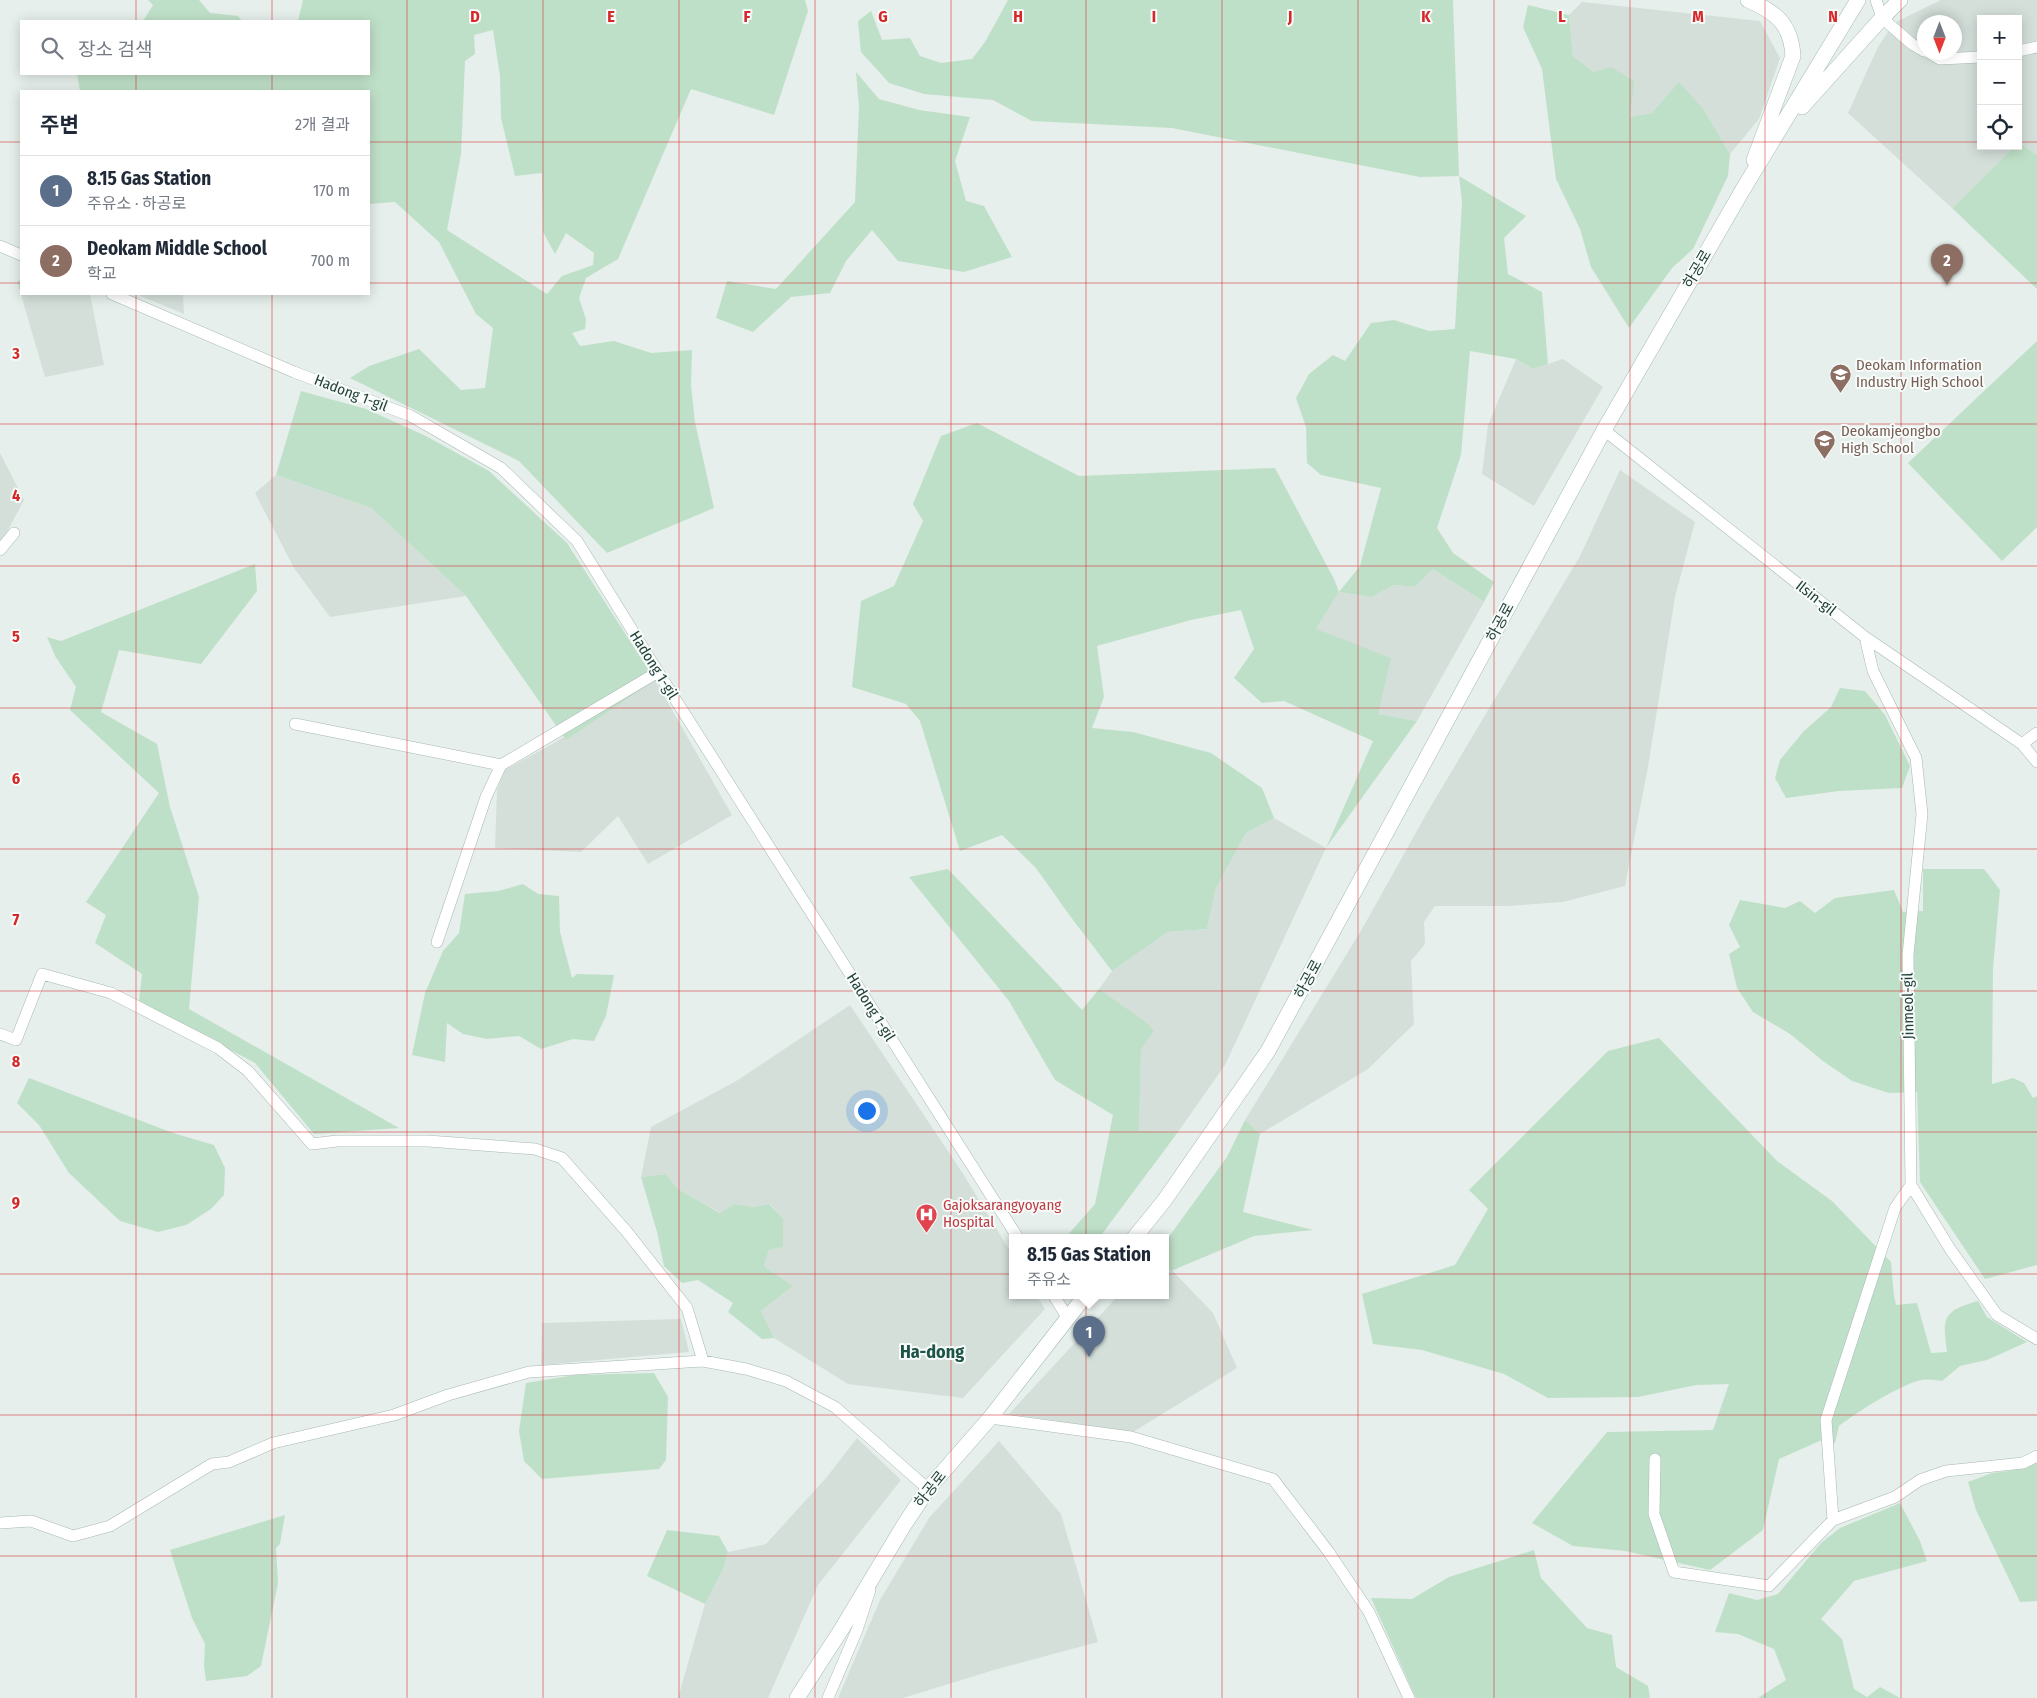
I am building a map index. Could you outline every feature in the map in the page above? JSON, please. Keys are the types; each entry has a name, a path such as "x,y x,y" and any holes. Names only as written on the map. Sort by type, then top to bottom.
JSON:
{"main road":[{"path":"1742,191 1793,56 1792,45 1784,25 1775,15 1748,0"},
{"name":"하공로","path":"1137,1234 1164,1201 1268,1051 1604,430 1742,191 1858,0"},
{"path":"1778,134 1900,0"},
{"name":"하공로","path":"797,1698 842,1630 904,1525 928,1489 990,1418 1082,1299"}],"street":[{"path":"1876,0 1882,18 1917,46"},
{"path":"2022,50 2037,47"},
{"path":"1962,58 1977,57"},
{"path":"0,246 20,255"},
{"name":"Hadong 1-gil","path":"114,295 294,372 411,416 502,468 578,541 658,672 1015,1234"},
{"name":"Ilsin-gil","path":"1604,430 1865,637 2022,744 2037,762"},
{"path":"0,550 14,532"},
{"name":"Jinmeol-gil","path":"1865,637 1873,671 1916,758 1922,814 1908,955 1911,1186"},
{"path":"437,942 486,797 501,765 658,672"},
{"path":"295,724 501,765"},
{"path":"2022,744 2037,733"},
{"path":"0,1034 16,1040 42,974 110,993 218,1048 248,1070 312,1144 337,1141 428,1141 535,1149 562,1158 627,1232 687,1308 703,1361"},
{"path":"1833,1520 1826,1420 1895,1208 1911,1186 1950,1249 1996,1315 2037,1339"},
{"path":"1056,1299 1067,1317"},
{"path":"0,1523 31,1521 73,1536 110,1526 212,1464 228,1462 273,1442 394,1416 448,1396 529,1372 703,1361 786,1381 835,1407 928,1489"},
{"path":"990,1418 1131,1437 1273,1479 1328,1551 1369,1612 1409,1698"},
{"path":"1655,1459 1654,1514 1674,1572 1769,1586 1833,1520 1895,1497 1920,1480 1946,1471 2023,1463 2037,1456"},
{"path":"828,1698 857,1630 876,1572"}],"shaded area":[{"path":"1941,0 2037,0 2037,155 2022,144 2022,15 1977,15 1977,150 2011,150 1952,208 1848,113 1878,47 1894,23"},
{"path":"1582,2 1760,21 1780,58 1759,119 1730,154 1704,110 1652,113 1630,117 1594,72 1573,56 1569,15"},
{"path":"20,280 20,291 17,281"},
{"path":"21,295 90,295 104,365 45,377"},
{"path":"138,295 183,295 184,314"},
{"path":"1516,359 1533,369 1563,359 1603,387 1534,506 1482,474 1488,425"},
{"path":"0,453 24,500 0,545"},
{"path":"1620,470 1695,522 1675,597 1648,767 1625,886 1563,902 1508,906 1435,906 1424,922 1425,944 1411,961 1414,1024 1368,1069 1260,1134 1245,1120 1362,929 1428,811 1580,556"},
{"path":"276,475 371,508 466,596 330,617 294,568 255,493"},
{"path":"1433,569 1484,602 1417,721 1378,714 1316,629 1339,592 1371,597 1394,585 1415,587"},
{"path":"655,680 732,815 648,864 618,816 581,852 495,848 497,790 505,770 554,743"},
{"path":"1274,818 1326,848 1225,1065 1178,1132 1139,1132 1141,1049 1099,989 1112,971 1168,932 1207,929 1216,888 1246,833"},
{"path":"850,1005 962,1172 1009,1249 1009,1299 1039,1299 1045,1309 963,1398 848,1384 774,1338 761,1311 793,1286 764,1266 769,1250 782,1247 783,1218 770,1204 754,1207 734,1204 721,1213 678,1189 666,1174 641,1177 651,1127 738,1080"},
{"path":"1169,1267 1213,1313 1237,1368 1133,1432 1009,1414 1115,1299 1169,1299"},
{"path":"681,1319 689,1352 541,1365 542,1323"},
{"path":"857,1438 901,1480 818,1585 768,1698 678,1698 705,1604 723,1570 728,1552 766,1544 826,1478"},
{"path":"999,1441 1061,1514 1098,1642 994,1670 903,1698 838,1698 880,1600 929,1518"}],"green space":[{"path":"148,0 199,0 210,13 238,16 241,20 144,20 153,5"},
{"path":"303,0 805,0 808,11 774,115 691,89 618,259 586,278 579,298 586,319 585,329 572,333 580,346 614,341 651,353 692,350 691,385 695,422 714,508 607,553 519,461 350,378 369,366 419,349 461,390 485,388 493,328 476,314 439,242 395,202 370,204 370,90 80,90 77,75 370,75 370,20 298,20","holes":["493,30 500,76 501,118 515,176 542,173 543,232 555,254 566,233 594,253 593,265 562,276 547,294 447,230 461,154 465,61 475,54 474,35"]},
{"path":"1008,0 1453,0 1459,176 1420,177 1172,128 1032,121 993,100 924,94 889,83 861,52 858,21 871,11 882,40 910,38 920,56 941,63 972,59 985,42"},
{"path":"1528,5 1569,15 1573,56 1594,72 1611,67 1634,81 1630,117 1652,113 1679,82 1704,110 1730,154 1728,176 1693,249 1672,268 1629,328 1591,267 1580,229 1556,179 1542,69 1523,27"},
{"path":"856,72 879,99 919,110 970,117 955,161 966,201 984,206 1012,257 964,272 898,261 872,230 846,261 830,293 791,297 753,332 716,318 727,281 776,289 855,202 859,107"},
{"path":"2022,144 2037,155 2037,289 1952,208 2011,150 2022,150"},
{"path":"1459,176 1526,216 1504,238 1508,274 1542,292 1548,364 1533,369 1516,359 1470,351 1461,455 1437,528 1453,553 1494,582 1484,602 1433,569 1415,587 1394,585 1371,597 1339,592 1360,566 1381,488 1321,475 1307,463 1306,427 1296,398 1309,374 1333,355 1345,361 1371,323 1394,320 1429,331 1455,329 1462,202"},
{"path":"2037,341 2037,527 2002,561 1908,463"},
{"path":"301,391 366,409 426,436 489,471 567,543 655,680 566,740 466,596 371,508 276,475"},
{"path":"977,423 1079,476 1275,468 1334,579 1339,592 1316,629 1391,658 1378,714 1417,721 1326,848 1373,741 1284,701 1262,703 1234,678 1254,649 1241,610 1191,620 1097,646 1104,697 1092,728 1133,732 1211,753 1262,788 1274,818 1246,833 1216,888 1207,929 1168,932 1112,971 1036,868 1002,835 960,851 920,721 906,704 852,687 861,601 894,586 923,521 913,504 941,436"},
{"path":"255,564 257,591 201,664 119,650 101,712 157,744 170,807 199,897 189,1009 399,1128 314,1134 255,1063 139,1001 142,974 95,943 106,915 86,902 159,793 70,710 76,687 55,656 47,637 61,641"},
{"path":"1840,688 1865,691 1885,715 1910,766 1902,788 1839,791 1786,798 1775,778 1780,760 1803,732 1831,707"},
{"path":"948,869 1082,1010 1099,989 1147,1023 1154,1031 1141,1049 1139,1131 1178,1132 1102,1234 1069,1234 1095,1204 1113,1115 1055,1080 1009,1001 909,877"},
{"path":"1923,869 1984,869 2000,890 1993,968 1992,1084 2013,1078 2024,1083 2033,1098 2037,1096 2037,1265 1985,1279 1920,1182 1917,1092 1889,1093 1852,1081 1823,1061 1790,1034 1753,1012 1737,988 1729,954 1740,947 1729,925 1740,900 1785,908 1800,901 1815,913 1835,898 1894,890 1903,912 1923,911"},
{"path":"523,884 538,894 559,896 560,932 572,978 577,974 614,975 606,1016 594,1041 573,1039 541,1049 519,1036 487,1039 463,1034 447,1023 445,1062 412,1055 425,993 443,951 459,933 465,894 498,891"},
{"path":"1659,1038 1777,1161 1832,1201 1891,1262 1896,1305 1917,1303 1931,1353 1947,1352 1945,1323 1951,1312 1978,1301 1987,1317 2027,1342 1987,1360 1960,1366 1942,1381 1922,1380 1891,1392 1839,1426 1835,1443 1822,1440 1779,1459 1763,1530 1710,1570 1625,1551 1573,1546 1532,1523 1607,1432 1713,1430 1729,1384 1696,1385 1638,1397 1548,1398 1504,1374 1422,1350 1373,1344 1362,1294 1455,1265 1488,1209 1469,1190 1608,1051"},
{"path":"29,1078 173,1133 214,1145 225,1168 224,1195 211,1209 186,1225 158,1232 120,1221 69,1173 39,1125 17,1103"},
{"path":"1245,1120 1260,1134 1243,1212 1313,1230 1254,1236 1171,1271 1169,1268 1169,1237 1227,1157"},
{"path":"666,1174 678,1189 720,1213 734,1204 754,1207 769,1204 783,1218 783,1247 769,1250 764,1266 793,1286 761,1311 774,1338 762,1339 728,1312 733,1303 698,1280 682,1283 664,1266 657,1232 641,1177"},
{"path":"654,1373 668,1397 666,1460 659,1469 542,1479 524,1461 519,1431 526,1383 575,1375"},
{"path":"2037,1460 2037,1601 2020,1602 1976,1510 1968,1482 1992,1473 2009,1471"},
{"path":"1900,1503 1920,1541 1927,1561 1854,1581 1821,1619 1842,1639 1854,1689 1867,1697 1880,1687 1900,1698 1758,1698 1786,1680 1774,1649 1738,1634 1715,1632 1729,1593 1757,1600 1778,1594 1821,1543 1840,1528"},
{"path":"285,1515 280,1544 276,1548 278,1583 261,1666 247,1676 206,1681 204,1665 205,1644 192,1618 170,1550"},
{"path":"667,1530 719,1536 728,1552 723,1570 705,1604 647,1576"},
{"path":"1534,1550 1541,1578 1587,1628 1612,1635 1616,1667 1648,1686 1650,1698 1416,1698 1371,1598 1412,1599 1449,1577"}],"place":[{"name":"Deokam Middle School","path":"1947,285"},
{"name":"Deokam Information Industry High School","path":"1840,393"},
{"name":"Deokamjeongbo High School","path":"1825,459"},
{"name":"Gajoksarangyoyang Hospital","path":"927,1233"},
{"name":"8.15 Gas Station","path":"1089,1357"}],"district":[{"name":"Ha-dong","path":"932,1352"}]}
